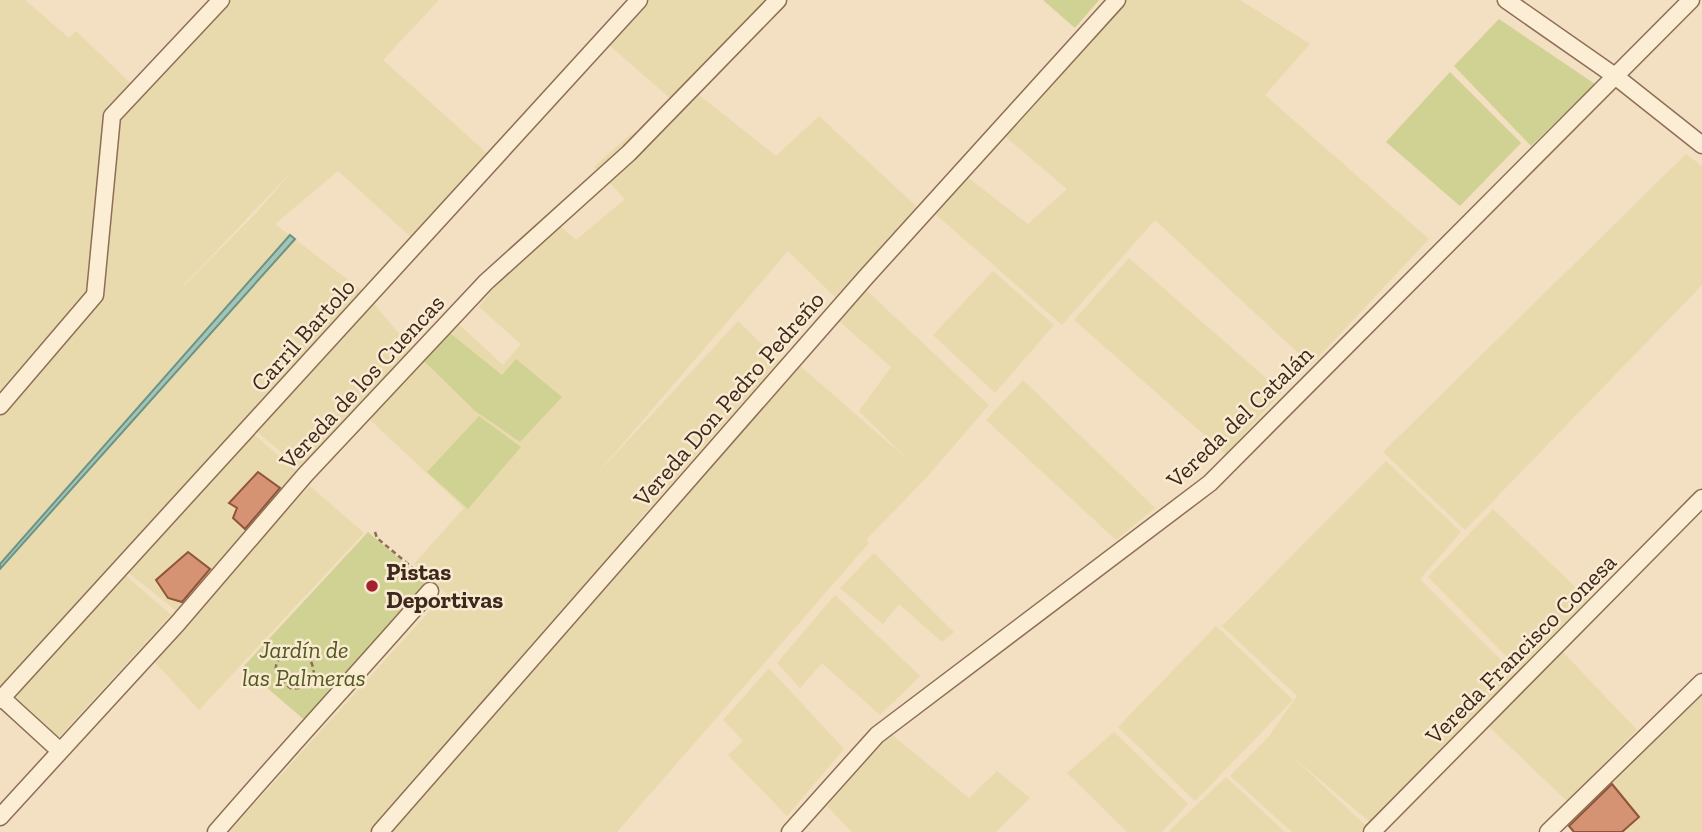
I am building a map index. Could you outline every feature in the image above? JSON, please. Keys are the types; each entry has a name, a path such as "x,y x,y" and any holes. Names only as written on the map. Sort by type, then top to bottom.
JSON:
{"street":[{"path":"0,406 95,295 112,116 221,0"},
{"name":"Carril Bartolo","path":"1,699 639,0"},
{"name":"Vereda de los Cuencas","path":"0,817 177,624 305,475 486,282 629,153 778,0"},
{"name":"Vereda Don Pedro Pedreño","path":"380,832 866,277 1117,0"},
{"path":"1506,0 1615,76 1702,145"},
{"name":"Vereda del Catalán","path":"790,832 877,735 1210,483 1691,0"},
{"name":"Vereda Francisco Conesa","path":"1372,832 1702,498"},
{"path":"216,832 309,724 336,698 432,589"},
{"path":"1548,832 1702,682"},
{"path":"1,699 60,751"}],"path":[{"path":"375,532 377,538 432,589"},
{"path":"314,678 304,687 292,689 276,674 276,664 283,653 295,649 308,655 314,666 314,678 336,698"}],"shaded area":[{"path":"0,0 25,0 69,38 76,31 142,94 231,0 439,0 383,60 488,154 413,239 338,171 275,224 364,292 411,348 448,314 503,365 521,344 479,307 549,216 576,240 625,199 594,167 626,138 699,95 776,156 819,116 917,207 835,297 788,251 595,476 738,321 779,361 626,535 746,426 798,364 907,459 859,411 891,367 839,321 865,289 989,405 927,477 866,540 869,543 617,832 229,832 446,593 414,564 464,508 368,418 303,470 246,423 115,566 171,615 59,737 0,693","holes":["294,169 258,211 183,287"]},
{"path":"647,0 767,0 672,100 609,45"},
{"path":"1122,0 1240,0 1310,44 1265,95 1429,239 1311,365 1155,220 1062,325 933,212 967,177 1028,224 1067,189 1001,133"},
{"path":"1686,154 1702,166 1702,285 1465,530 1383,452"},
{"path":"290,235 295,239 0,569 0,564"},
{"path":"1129,258 1282,392 1226,454 1074,320"},
{"path":"993,271 1054,325 995,393 933,335"},
{"path":"1023,380 1155,508 1116,540 986,420"},
{"path":"251,432 300,474 179,613 125,570"},
{"path":"1386,461 1461,532 1420,579 1515,674 1372,824 1292,756 1368,828 1364,832 1292,832 1230,776 1269,736 1297,696 1222,626"},
{"path":"310,486 364,533 199,710 150,657"},
{"path":"1493,509 1588,599 1521,671 1428,577"},
{"path":"874,553 954,632 942,642 899,604 883,624 840,588"},
{"path":"835,595 920,676 880,715 822,663 800,688 777,663"},
{"path":"1216,626 1293,700 1195,801 1118,727"},
{"path":"1561,650 1637,730 1567,801 1487,725"},
{"path":"769,668 844,749 787,816 728,755 743,741 723,720"},
{"path":"1702,689 1702,832 1623,832 1639,817 1608,779"},
{"path":"1114,732 1188,804 1162,832 1127,832 1067,773"},
{"path":"891,734 969,798 997,771 1030,798 996,832 852,832 827,806"},
{"path":"1226,777 1285,832 1168,832"}],"green space":[{"path":"1043,0 1099,0 1075,28"},
{"path":"1499,19 1595,84 1531,146 1454,66"},
{"path":"1450,72 1521,143 1460,206 1386,142"},
{"path":"450,333 502,375 516,359 562,397 520,442 475,411 424,361"},
{"path":"479,416 521,447 468,509 427,472"},
{"name":"Jardín de las Palmeras","path":"368,532 428,583 375,642 309,724 243,667"}],"building":[{"path":"258,472 280,488 245,529 233,518 237,508 229,503"},
{"path":"188,552 210,569 182,602 168,598 156,580"},
{"path":"1612,784 1639,817 1622,832 1574,832 1569,826"}],"place":[{"name":"Pistas Deportivas","path":"372,586"}]}
